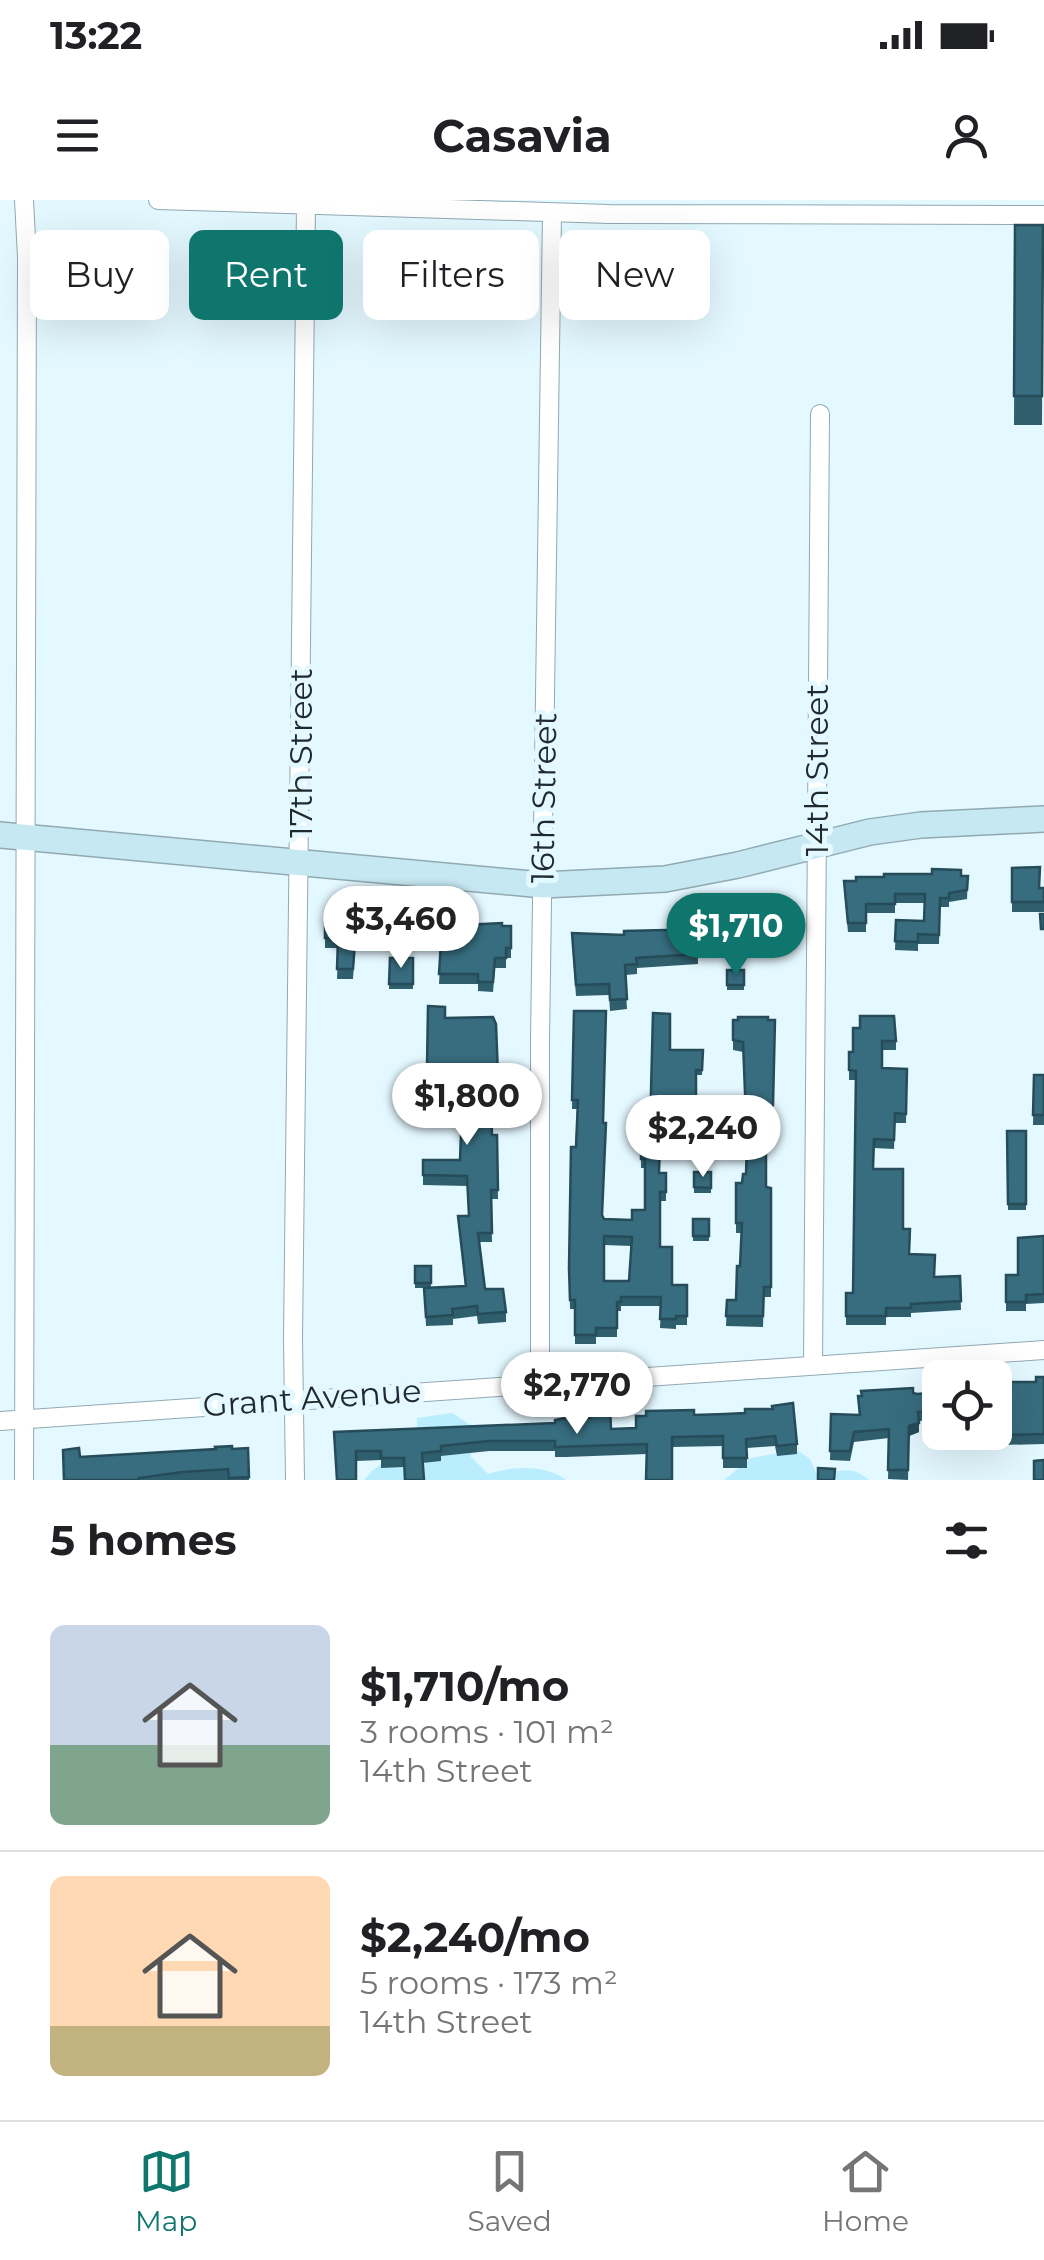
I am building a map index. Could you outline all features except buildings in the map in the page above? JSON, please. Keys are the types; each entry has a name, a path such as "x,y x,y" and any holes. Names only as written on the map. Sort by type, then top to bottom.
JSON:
{"street":[{"path":"24,200 27,230 13,836 24,1480"},
{"path":"158,200 453,205 552,213 673,207 890,207 1044,215"},
{"name":"17th Street","path":"295,1480 306,205"},
{"name":"16th Street","path":"540,1383 537,1329 552,213"},
{"name":"14th Street","path":"813,1365 820,414"},
{"path":"13,836 543,886 666,879 921,824 1044,820"},
{"name":"Grant Avenue","path":"0,1421 1044,1350"}],"shaded area":[{"path":"452,1413 472,1426 471,1457 488,1474 528,1468 548,1471 566,1480 364,1480 417,1441 417,1418"},
{"path":"797,1450 810,1459 818,1477 850,1470 869,1480 724,1480 751,1458"}]}
